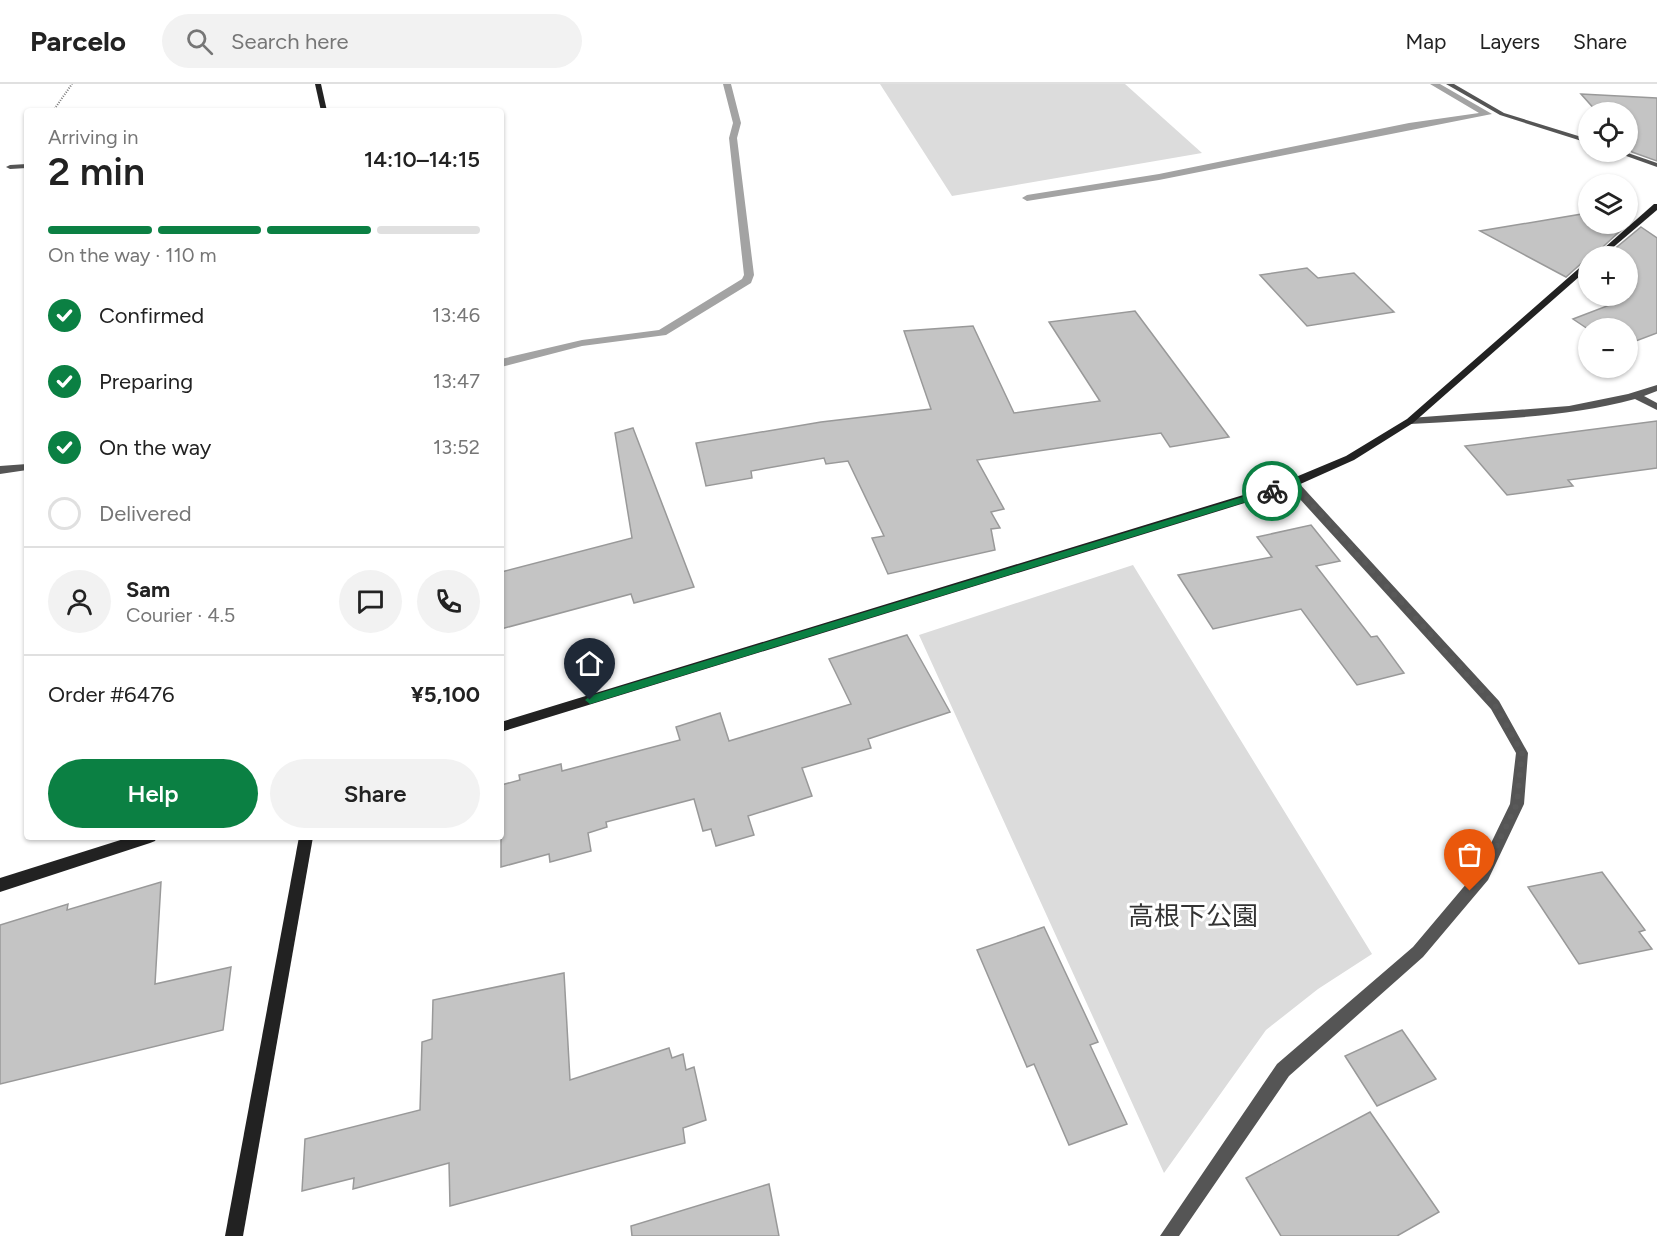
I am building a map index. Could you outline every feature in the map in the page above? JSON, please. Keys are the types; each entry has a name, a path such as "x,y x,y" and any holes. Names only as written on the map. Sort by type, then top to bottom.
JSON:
{"street":[{"path":"318,84 323,108"},
{"path":"1449,84 1502,114 1578,138"},
{"path":"1638,158 1657,165"},
{"path":"10,167 24,166"},
{"path":"1611,246 1657,206"},
{"path":"504,726 1292,483 1350,458 1410,421 1578,275"},
{"path":"1410,421 1561,408 1637,396 1657,388"},
{"path":"1637,396 1657,407"},
{"path":"0,470 24,467"},
{"path":"1169,1236 1283,1070 1418,952 1482,876 1517,804 1522,753 1495,705 1292,483"},
{"path":"0,885 141,840"},
{"path":"234,1236 305,840"}],"path":[{"path":"55,108 72,84"}],"green space":[{"path":"880,84 1125,84 1202,153 952,196"},
{"name":"高根下公園","path":"1133,565 1372,954 1318,989 1266,1030 1164,1173 919,635"}],"building":[{"path":"1581,94 1657,98 1657,161 1638,154 1638,102 1588,102"},
{"path":"1578,215 1578,234 1617,234 1604,246 1578,246 1578,266 1566,277 1480,231"},
{"path":"1641,227 1657,238 1657,333 1638,340 1638,318 1578,318 1578,322 1573,319 1607,306 1638,306 1638,246 1618,246 1633,234 1638,234"},
{"path":"1307,268 1318,278 1354,273 1394,312 1307,326 1260,275"},
{"path":"1135,311 1229,437 1170,447 1161,433 977,460 1004,509 991,512 1000,528 991,529 995,550 888,574 872,538 884,536 848,461 826,464 824,458 751,471 752,478 706,486 696,443 821,422 931,409 904,331 973,326 1014,413 1100,401 1049,322"},
{"path":"1657,421 1657,468 1568,480 1573,486 1507,495 1465,446"},
{"path":"633,428 694,587 634,603 631,594 504,628 504,571 632,538 615,433"},
{"path":"1311,525 1340,561 1316,566 1371,637 1377,636 1404,673 1357,685 1301,609 1213,629 1178,575 1272,557 1257,537"},
{"path":"907,635 950,712 868,739 871,748 802,768 812,796 748,816 754,835 716,846 711,829 703,831 694,799 606,822 607,827 588,833 591,851 550,862 549,854 501,867 501,840 504,840 504,784 520,780 519,775 561,764 562,771 680,740 676,727 720,713 729,741 851,704 829,659"},
{"path":"1602,872 1645,930 1639,932 1652,949 1579,964 1528,887"},
{"path":"161,882 155,984 231,967 223,1030 0,1084 0,925 68,904 67,910"},
{"path":"1044,927 1098,1042 1090,1045 1127,1124 1069,1145 1034,1064 1027,1067 977,950"},
{"path":"564,973 570,1080 669,1048 672,1058 683,1054 686,1070 694,1067 706,1120 683,1128 685,1143 450,1206 449,1163 353,1189 354,1178 302,1191 305,1139 420,1110 422,1042 432,1039 433,1000"},
{"path":"1402,1030 1436,1079 1377,1106 1345,1056"},
{"path":"1370,1112 1439,1212 1397,1236 1281,1236 1246,1178"},
{"path":"769,1184 779,1236 632,1236 631,1226"}],"waterway":[{"path":"504,362 582,343 662,333 747,281 749,275 733,138 737,123 727,84"},
{"path":"1027,198 1159,177 1409,126 1488,114 1434,84"}],"way so far":[{"path":"1272,491 1292,483 1495,705 1522,753 1517,804 1482,876 1470,891"}],"route":[{"path":"590,700 1272,491"}]}
